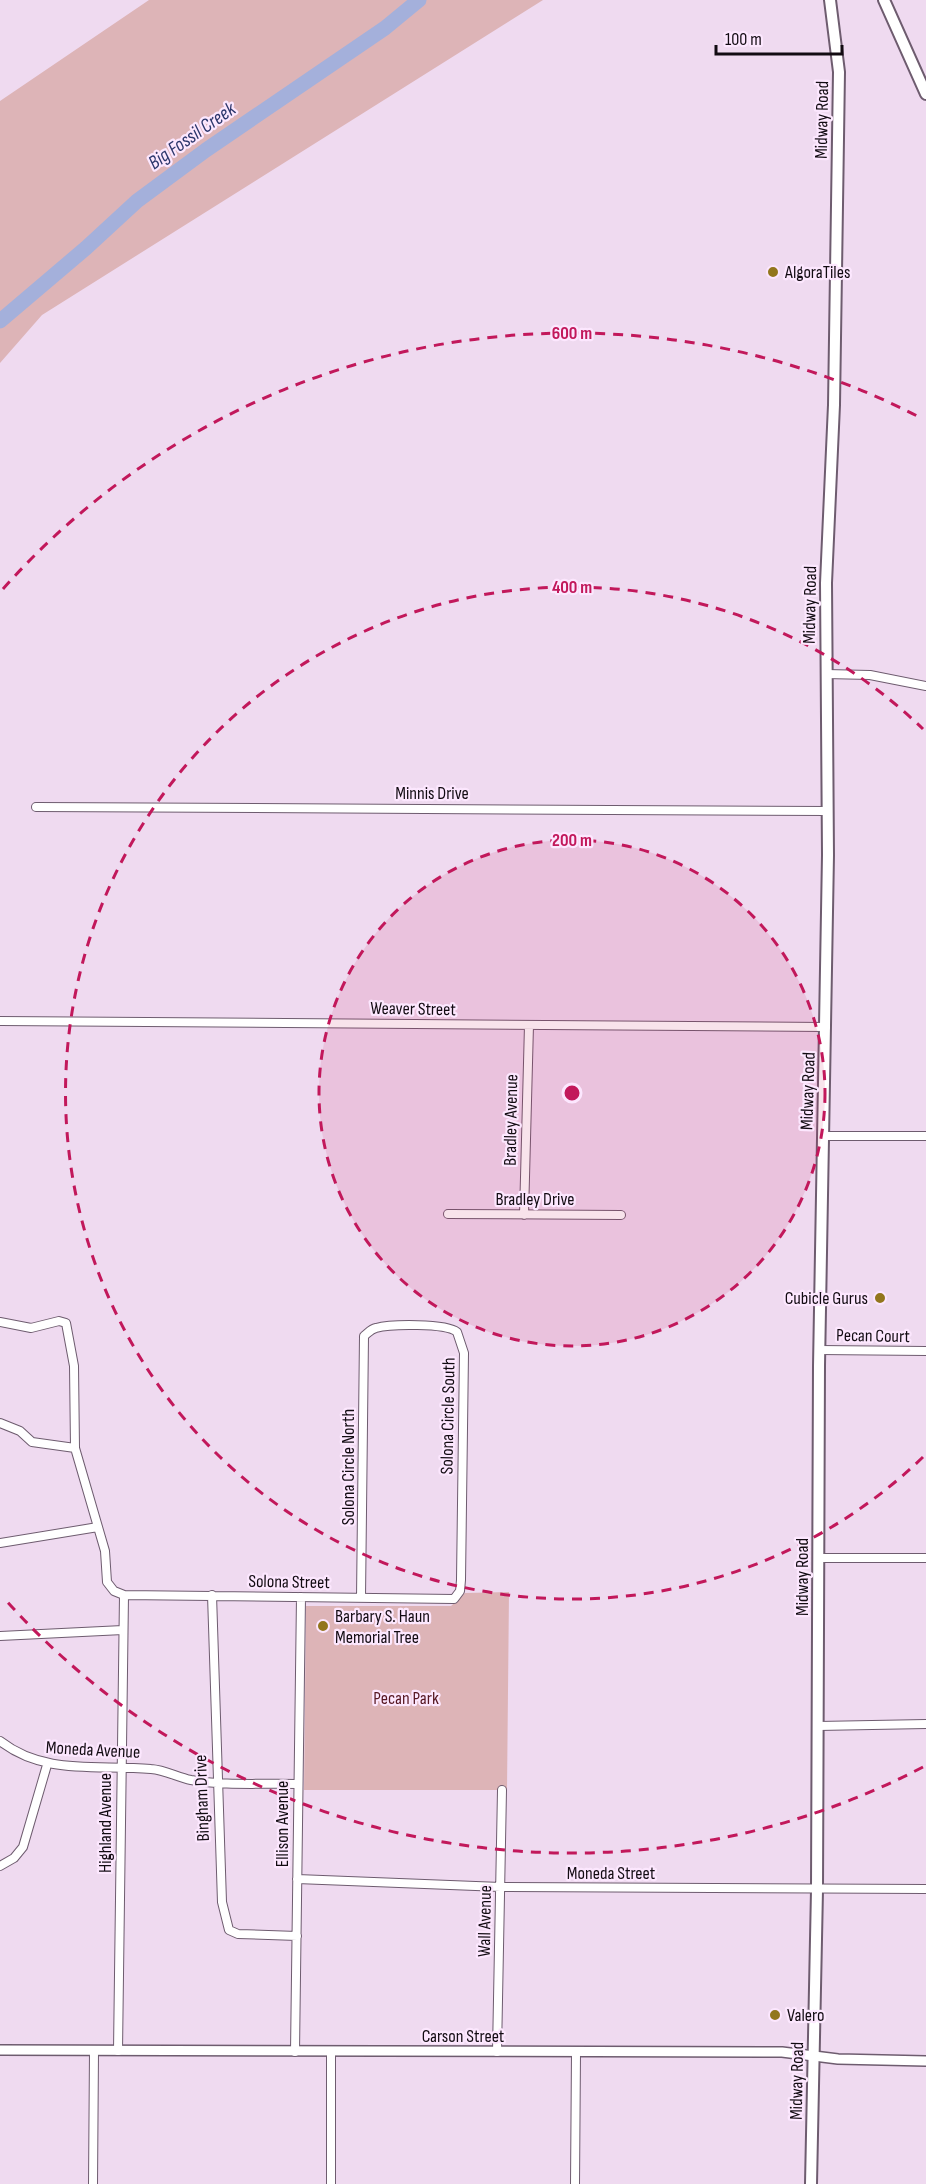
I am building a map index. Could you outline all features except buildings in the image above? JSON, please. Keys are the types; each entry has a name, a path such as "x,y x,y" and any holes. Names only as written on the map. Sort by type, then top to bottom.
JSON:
{"main road":[{"name":"Midway Road","path":"811,2184 817,1890 819,1350 826,1027 828,811 826,583 834,405 839,72 830,0"},
{"path":"884,0 926,94"}],"street":[{"path":"826,674 870,675 926,687"},
{"name":"Minnis Drive","path":"36,807 828,811"},
{"name":"Weaver Street","path":"0,1021 826,1027"},
{"name":"Bradley Avenue","path":"524,1215 529,1025"},
{"path":"823,1136 926,1136"},
{"name":"Bradley Drive","path":"448,1214 621,1215"},
{"path":"0,1323 31,1328 59,1321 66,1323 74,1366 75,1448 105,1551 107,1582 114,1591 124,1595"},
{"name":"Solona Circle South","path":"364,1336 373,1328 442,1327 458,1332 463,1342 461,1580 460,1591 454,1599"},
{"name":"Solona Circle North","path":"361,1598 364,1336"},
{"name":"Pecan Court","path":"819,1350 926,1351"},
{"path":"0,1423 20,1431 38,1444 75,1448"},
{"path":"0,1543 98,1527"},
{"path":"818,1558 926,1558"},
{"name":"Solona Street","path":"124,1595 454,1599"},
{"name":"Highland Avenue","path":"118,2051 124,1595"},
{"name":"Bingham Drive","path":"212,1595 216,1781 222,1902 229,1930 250,1935 297,1936"},
{"name":"Ellison Avenue","path":"295,2052 301,1597"},
{"path":"0,1636 123,1630"},
{"path":"818,1725 926,1724"},
{"name":"Moneda Avenue","path":"0,1741 30,1760 46,1765 120,1766 162,1770 191,1780 297,1784"},
{"path":"0,1866 14,1858 22,1847 46,1765"},
{"name":"Wall Avenue","path":"497,2052 502,1790"},
{"name":"Moneda Street","path":"297,1879 501,1887 926,1889"},
{"name":"Carson Street","path":"0,2050 782,2052 814,2056 926,2061"},
{"path":"93,2184 94,2051"},
{"path":"331,2052 331,2184"},
{"path":"575,2184 576,2053"}],"green space":[{"path":"149,0 543,0 42,315 0,363 0,101"},
{"name":"Pecan Park","path":"509,1592 507,1790 304,1790 306,1606 451,1606 465,1593"}],"waterway":[{"name":"Big Fossil Creek","path":"0,321 137,201 206,150 385,28 419,0"}],"place":[{"name":"AlgoraTiles","path":"773,272"},
{"name":"Cubicle Gurus","path":"880,1298"},
{"name":"Barbary S. Haun Memorial Tree","path":"323,1626"},
{"name":"Valero","path":"775,2015"}]}
